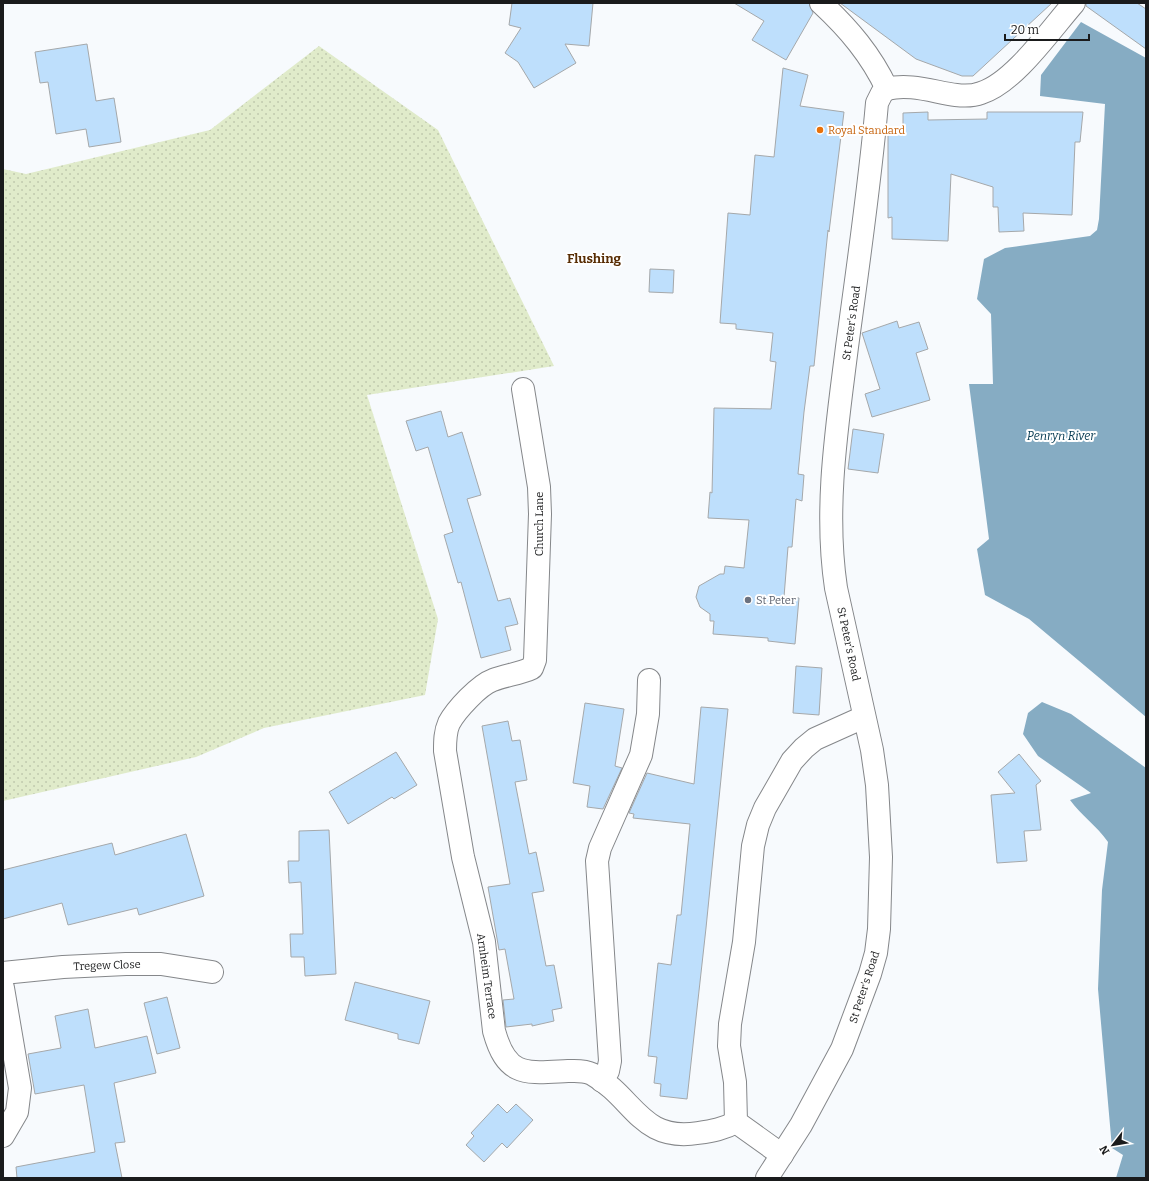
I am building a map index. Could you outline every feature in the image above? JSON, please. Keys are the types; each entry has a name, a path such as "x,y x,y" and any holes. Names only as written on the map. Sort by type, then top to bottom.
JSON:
{"street":[{"path":"821,3 841,21 867,52 887,89 902,87 965,95 982,93 996,85 1017,69 1074,3"},
{"name":"St Peter's Road","path":"767,1178 818,1094 842,1049 876,953 879,929 881,858 880,821 873,757 836,588 832,561 831,520 836,434 870,182 877,103 882,93 887,89"},
{"name":"Church Lane","path":"523,390 539,487 540,514 536,660"},
{"name":"Arnheim Terrace","path":"536,660 532,668 521,673 492,680 469,698 450,723 445,736 445,751 463,857 484,942 494,1030 498,1045 503,1055 519,1070 531,1072 580,1071 590,1074 602,1081 628,1103 647,1123 657,1130 669,1134 685,1135 714,1131 736,1122"},
{"path":"602,1081 608,1071 610,1061 597,861 600,848 641,755 648,714 649,680"},
{"path":"782,1155 736,1122 735,1082 729,1046 730,1024 744,942 753,846 758,825 765,808 792,761 815,739 864,717"},
{"name":"Tregew Close","path":"3,973 59,967 126,964 161,964 212,972"},
{"path":"3,988 20,1088 17,1112 3,1136"}],"green space":[{"path":"319,46 438,130 554,366 367,395 438,619 425,695 264,728 196,757 3,801 3,169 26,174 210,130"}],"water":[{"name":"Penryn River","path":"1081,22 1146,58 1146,717 1029,619 985,595 977,549 989,539 969,384 993,384 991,314 977,299 984,259 1005,248 1090,236 1097,230 1099,219 1105,104 1040,96 1041,75"},
{"path":"1042,702 1071,714 1146,768 1146,1178 1116,1178 1123,1155 1112,1148 1098,989 1102,890 1108,842 1070,800 1091,793 1038,756 1023,734 1028,713"}],"building":[{"path":"512,3 593,3 589,46 565,44 576,63 534,88 518,62 505,53 521,28 509,25"},
{"path":"734,3 809,3 813,13 786,60 752,40 764,21"},
{"path":"840,3 1052,3 973,76 962,76 916,59"},
{"path":"1086,3 1137,3 1146,9 1146,49 1086,6"},
{"path":"87,44 96,101 114,98 121,142 89,147 86,129 56,134 48,82 40,83 35,52"},
{"path":"783,68 808,75 800,106 844,112 829,232 828,230 814,366 810,366 804,412 798,474 804,475 802,501 796,499 792,547 788,547 784,597 799,598 795,644 768,641 768,638 713,634 714,621 710,621 710,614 700,607 696,597 699,586 720,574 724,574 725,566 744,568 749,520 708,518 710,492 712,493 714,408 771,409 776,362 770,361 773,333 736,329 736,324 720,323 728,213 750,215 755,155 774,157"},
{"path":"928,112 928,120 987,119 987,112 1083,112 1080,142 1075,142 1072,215 1023,213 1024,231 999,232 998,207 993,207 993,187 951,174 948,241 892,239 892,217 888,218 888,134 903,133 903,113"},
{"path":"650,269 674,270 673,293 649,292"},
{"path":"897,321 899,328 919,322 928,349 916,353 930,400 872,417 865,394 880,389 862,333"},
{"path":"441,411 448,437 462,432 481,495 467,499 498,601 510,598 518,624 505,627 511,650 481,658 461,582 458,583 444,535 453,532 428,447 416,451 406,421"},
{"path":"853,429 884,434 878,473 848,469"},
{"path":"796,666 822,668 819,715 793,713"},
{"path":"585,703 624,709 615,766 622,768 603,809 587,807 590,786 573,783"},
{"path":"701,707 728,709 687,1099 660,1096 661,1084 654,1083 657,1057 648,1056 658,963 671,965 677,915 681,915 690,824 633,818 634,814 629,813 647,773 694,784"},
{"path":"508,721 512,741 520,740 527,780 515,782 529,854 536,852 544,891 532,893 546,966 554,965 562,1008 552,1010 554,1021 532,1026 532,1024 506,1027 503,1000 514,999 505,949 499,950 488,887 510,884 482,726"},
{"path":"396,752 417,785 394,799 392,797 348,824 329,792"},
{"path":"1019,754 1041,781 1036,785 1041,830 1024,831 1027,861 997,863 991,795 1015,793 998,772"},
{"path":"329,830 336,974 305,976 304,957 291,957 290,934 303,934 301,882 289,883 288,861 299,861 299,831"},
{"path":"186,834 204,896 139,915 137,908 68,925 62,903 3,919 3,870 112,843 115,855"},
{"path":"355,982 430,1001 419,1044 398,1039 398,1034 345,1020"},
{"path":"167,997 180,1048 157,1054 144,1003"},
{"path":"88,1009 95,1048 147,1036 156,1073 114,1083 125,1142 115,1143 122,1178 17,1178 16,1167 95,1152 84,1085 35,1094 28,1054 61,1048 55,1016"},
{"path":"498,1104 507,1113 516,1104 533,1120 507,1148 502,1143 484,1162 466,1145 474,1136 471,1133"}],"place":[{"name":"Royal Standard","path":"820,130"},
{"name":"St Peter","path":"748,600"}],"district":[{"name":"Flushing","path":"594,258"}]}
